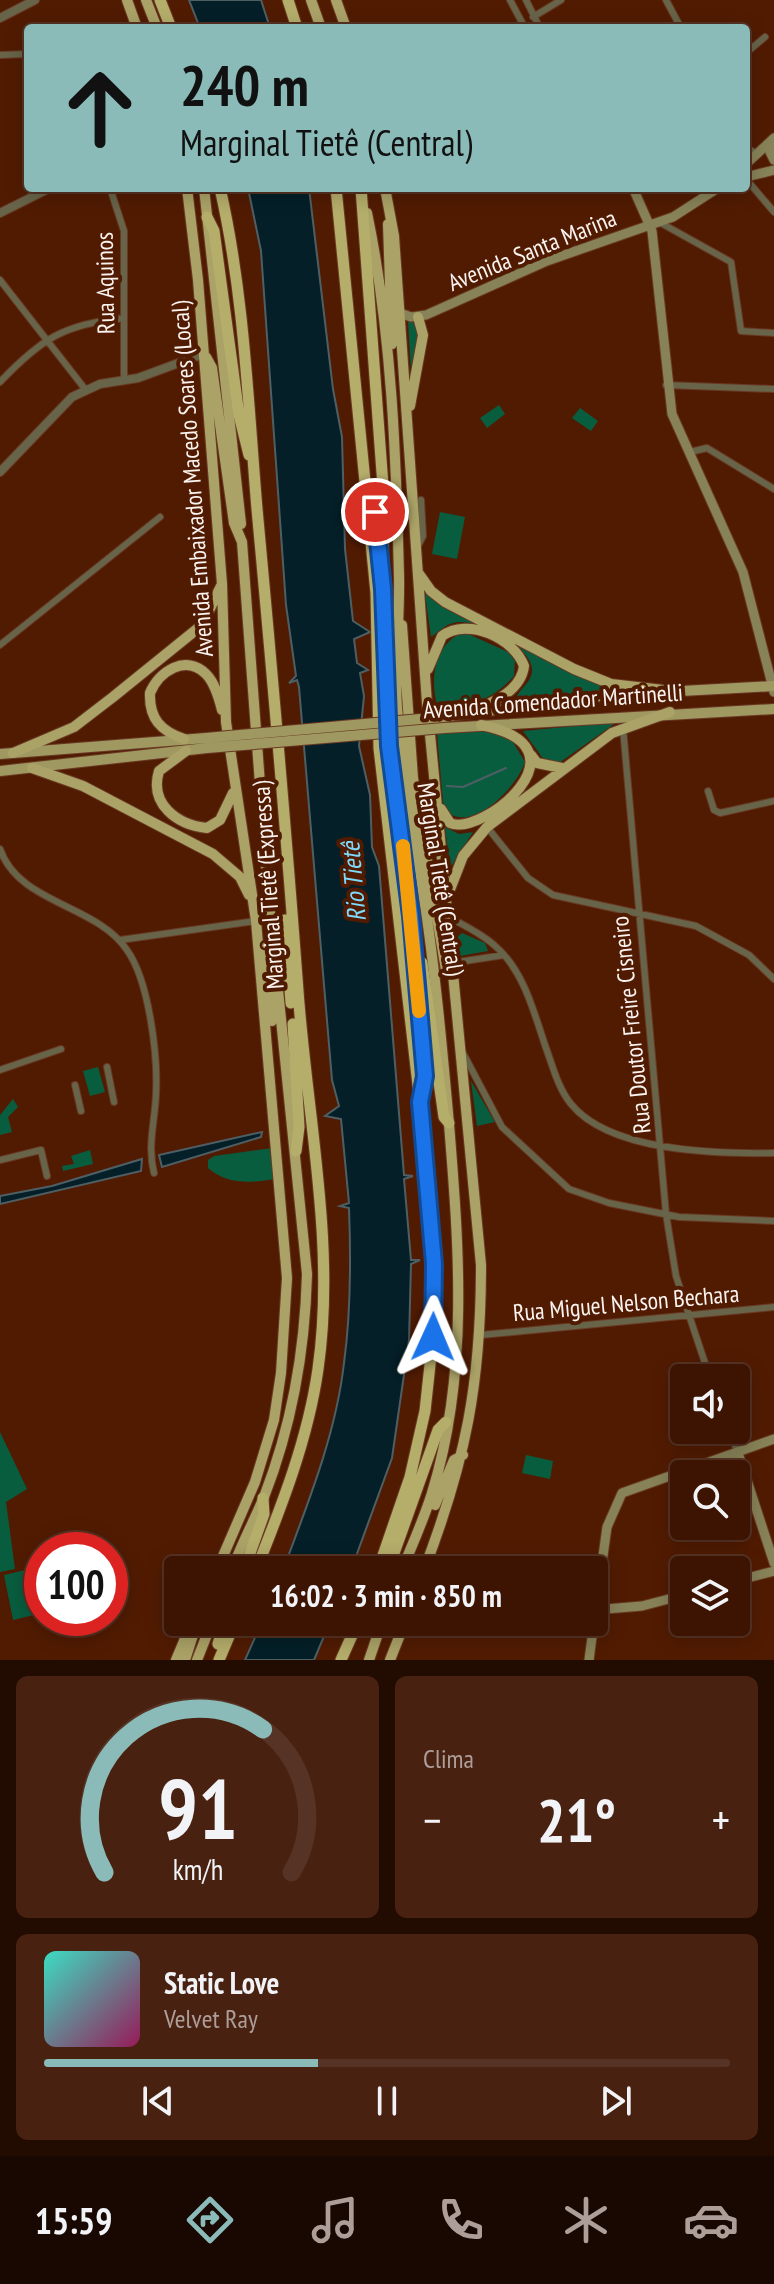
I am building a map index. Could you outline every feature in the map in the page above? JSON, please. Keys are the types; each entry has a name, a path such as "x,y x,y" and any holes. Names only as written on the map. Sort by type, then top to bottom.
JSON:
{"highway":[{"path":"127,0 136,24"},
{"path":"146,0 155,24"},
{"path":"160,0 169,24"},
{"path":"288,0 296,24"},
{"path":"311,0 320,24"},
{"path":"336,0 345,24"},
{"name":"Avenida Embaixador Macedo Soares (Local)","path":"187,192 222,584 226,722 234,791 254,905 270,1064"},
{"path":"204,192 242,542 268,892 305,1239 304,1333 292,1407 263,1498 238,1556"},
{"name":"Marginal Tietê (Expressa)","path":"221,192 237,278 321,1230 323,1306 318,1369 303,1439 282,1506 262,1556"},
{"path":"336,192 383,589"},
{"path":"362,192 383,486 383,589"},
{"name":"Marginal Tietê (Central)","path":"363,192 392,382 399,582 395,676 409,822 424,892 449,1123 459,1281 456,1354 446,1422 432,1494 408,1556"},
{"path":"386,192 394,236 427,703 451,979 479,1231 481,1335 476,1390 463,1455 429,1556"},
{"path":"389,216 392,382"},
{"path":"207,217 214,231 244,445 254,469"},
{"path":"408,416 423,335 418,317"},
{"path":"203,353 212,368 234,523 242,542"},
{"path":"367,473 376,593 379,748 420,1102 434,1264 433,1337 425,1411 410,1477 383,1556"},
{"path":"417,566 424,583 445,602 574,669 611,684 672,691"},
{"path":"399,582 413,778 444,965 451,979"},
{"path":"13,753 74,727 205,622 222,584"},
{"name":"Marginal Tietê (Central)","path":"383,589 389,746 411,916 425,1076 420,1102"},
{"path":"427,703 429,665 437,643 448,631 468,627 508,645 524,666 520,680 509,691 470,712"},
{"path":"184,739 160,726 150,704 154,684 173,668 188,665 208,676 226,722"},
{"path":"446,902 457,865 487,827 562,768 623,728 670,712"},
{"path":"481,725 518,737 537,763 562,768"},
{"path":"186,751 159,771 157,792 165,808 188,823 207,828 215,825 226,812 234,791"},
{"path":"437,799 450,823 463,826 475,823 524,784 530,754"},
{"path":"32,768 83,786 227,862 244,883 254,905"},
{"path":"288,856 283,881 299,1127 296,1151"},
{"path":"222,1556 255,1482 274,1420 281,1373 287,1278 270,1064 273,1037 265,906 268,892"},
{"path":"411,916 416,928 444,1117 449,1123"},
{"path":"393,1556 438,1430 446,1422"},
{"path":"415,1556 447,1474 454,1460 463,1455"},
{"path":"249,1556 264,1514 263,1498"},
{"path":"176,1660 188,1636"},
{"path":"185,1660 191,1636"},
{"path":"197,1660 206,1636"},
{"path":"212,1660 220,1636"},
{"path":"219,1660 229,1636"},
{"path":"341,1660 352,1636"},
{"path":"369,1660 377,1636"},
{"path":"390,1660 399,1636"}],"main road":[{"path":"750,161 774,140"},
{"path":"774,140 769,150 774,160"},
{"path":"750,177 774,170"},
{"path":"635,192 654,224 666,385 672,414 743,572 769,650 774,688"},
{"name":"Avenida Santa Marina","path":"418,317 547,261 673,217 712,192"},
{"path":"400,313 418,317"},
{"name":"Avenida Comendador Martinelli","path":"443,723 470,712 672,691 774,688"},
{"name":"Avenida Comendador Martinelli","path":"0,754 184,739 207,743 443,723 481,725 670,712 774,709"},
{"name":"Avenida Comendador Martinelli","path":"0,771 186,751 207,743"},
{"path":"603,1556 607,1527 622,1493 774,1439"},
{"path":"738,1453 774,1563"},
{"path":"750,1577 774,1571"},
{"path":"608,1609 642,1606 670,1599"},
{"path":"589,1660 592,1636"}],"street":[{"path":"0,18 35,0"},
{"path":"510,0 523,24"},
{"path":"526,0 537,24"},
{"path":"533,17 561,0"},
{"path":"666,0 679,24"},
{"path":"750,50 765,37"},
{"path":"0,55 24,54"},
{"path":"750,150 758,154"},
{"path":"750,183 774,212"},
{"path":"0,213 42,192"},
{"name":"Rua Aquinos","path":"111,192 124,231 124,380"},
{"path":"654,224 731,262 741,331 774,333"},
{"path":"0,280 85,389"},
{"path":"0,382 46,338 93,321 124,318"},
{"path":"0,472 72,397 85,389 138,378 203,353"},
{"path":"666,385 774,389"},
{"path":"690,452 707,448 774,489"},
{"path":"416,551 423,536 421,500"},
{"path":"0,645 160,517"},
{"name":"Rua Doutor Freire Cisneiro","path":"623,728 666,1214 687,1316 705,1364"},
{"path":"708,791 718,813 774,801"},
{"path":"487,827 506,854 536,885 569,900 637,913 715,934 749,955 774,979"},
{"path":"0,849 15,877 100,924 120,940 142,982 157,1092 149,1152 154,1173"},
{"path":"447,916 493,944 522,981 555,1073 571,1103 583,1116 612,1134 661,1144 726,1153 774,1153"},
{"path":"120,940 256,921"},
{"path":"450,963 504,955"},
{"path":"457,1041 502,1127 569,1189 609,1203 666,1214 774,1221"},
{"path":"0,1070 61,1049"},
{"path":"107,1067 114,1102"},
{"path":"75,1085 81,1111"},
{"path":"0,1160 41,1150 47,1176"},
{"name":"Rua Miguel Nelson Bechara","path":"481,1335 774,1307"},
{"path":"734,1444 738,1453"}],"green space":[{"path":"413,320 420,328 411,372 408,321"},
{"path":"499,405 505,414 487,428 480,418"},
{"path":"580,408 598,421 591,431 572,418"},
{"path":"440,512 465,517 457,559 432,554"},
{"path":"424,587 610,687 609,690 565,697 516,698 532,672 525,654 504,637 467,623 450,624 431,637"},
{"path":"464,632 508,652 515,661 514,676 488,697 438,708 434,686 436,664 446,645"},
{"path":"617,722 559,763 547,764 523,731"},
{"path":"487,731 510,737 525,762 513,783 493,804 469,817 457,817 447,812 443,802 437,733"},
{"path":"445,827 459,834 473,832 450,868"},
{"path":"462,933 485,943 488,951 460,956 457,937"},
{"path":"98,1067 105,1092 90,1096 83,1071"},
{"path":"471,1081 495,1122 477,1126"},
{"path":"13,1099 18,1107 8,1117 12,1132 0,1135 0,1115"},
{"path":"273,1148 275,1179 249,1182 231,1180 208,1168 208,1160 214,1156"},
{"path":"90,1150 93,1164 63,1171 62,1166 74,1164 71,1156"},
{"path":"0,1432 27,1489 6,1502 15,1569 0,1572"},
{"path":"526,1455 553,1461 550,1479 522,1473"},
{"path":"24,1570 24,1617 13,1620 4,1575"}],"water":[{"path":"189,0 261,0 269,24 198,24"},
{"name":"Rio Tietê","path":"249,192 309,192 333,389 342,437 345,549 353,621 370,632 354,639 357,663 368,670 360,673 364,696 359,746 370,795 372,847 379,866 404,1175 413,1176 404,1179 411,1260 420,1260 411,1264 409,1340 392,1458 356,1556 288,1556 320,1468 340,1390 349,1305 350,1227 349,1208 340,1206 349,1203 341,1119 325,1116 339,1106 332,1080 299,687 297,680 289,683 296,676 286,605 261,251"},
{"path":"262,1132 261,1137 162,1167 159,1155"},
{"path":"142,1159 141,1171 0,1204 0,1196 52,1186"},
{"path":"256,1636 324,1636 314,1660 245,1660"}],"waterway":[{"path":"447,786 463,787 506,768"}],"slow traffic":[{"path":"403,846 419,1011"}],"route":[{"path":"375,512 383,589 392,782 411,916 425,1076 420,1102 434,1264 433,1337"}]}
